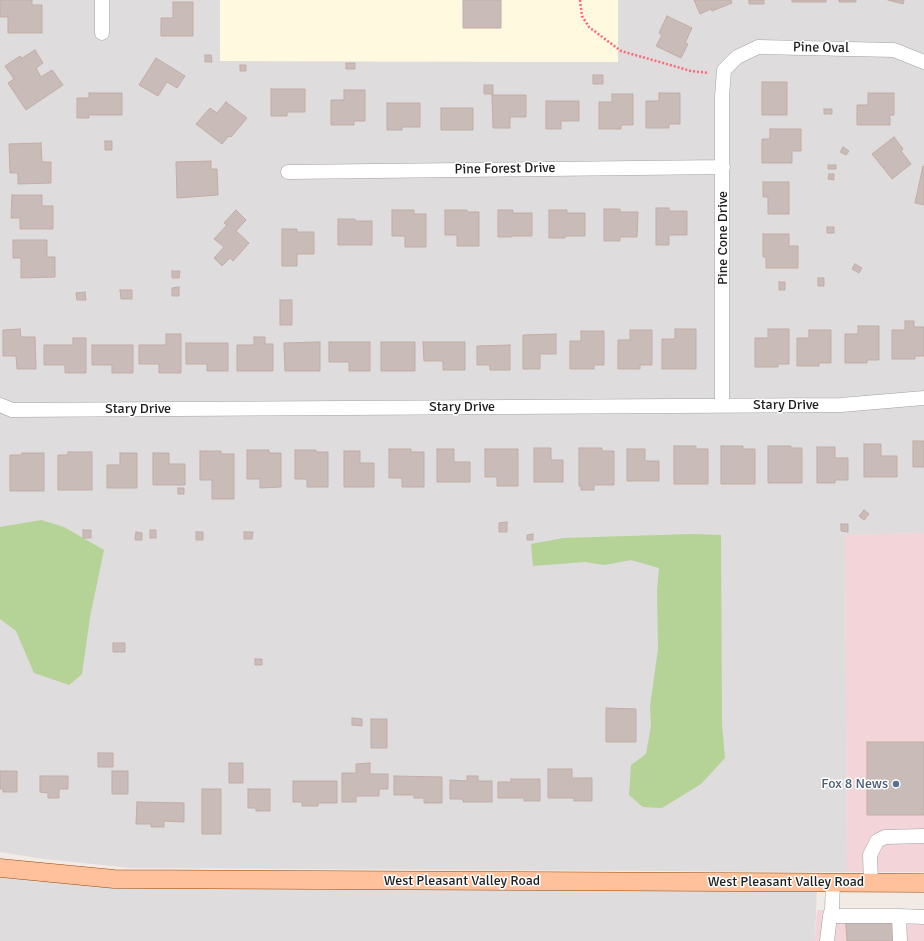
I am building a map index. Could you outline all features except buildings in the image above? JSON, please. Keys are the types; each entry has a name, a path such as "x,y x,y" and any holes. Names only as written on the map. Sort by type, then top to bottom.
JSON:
{"main road":[{"name":"West Pleasant Valley Road","path":"0,868 114,879 924,883"}],"street":[{"path":"102,0 102,33"},
{"name":"Pine Oval","path":"724,70 737,57 758,47 894,50 924,62"},
{"name":"Pine Cone Drive","path":"722,405 722,97 724,70"},
{"name":"Pine Forest Drive","path":"288,172 723,167"},
{"name":"Stary Drive","path":"0,405 12,410 841,405 924,398"},
{"path":"871,883 870,855 877,841 885,837 924,836"},
{"path":"827,941 832,909 833,882"},
{"path":"830,916 924,917"},
{"path":"900,916 900,941"}],"path":[{"path":"580,0 582,16 588,27 622,51 691,71 709,73"}],"shaded area":[{"path":"0,0 220,0 220,61 617,62 618,0 924,0 924,533 845,535 847,872 132,868 44,859 0,852"},
{"path":"220,0 618,0 618,62 220,61"},
{"path":"924,533 924,872 847,872 845,535"},
{"path":"0,868 817,882 815,941 0,941"},
{"path":"924,909 924,941 815,941 817,910"}],"green space":[{"path":"41,520 64,527 104,550 90,617 82,674 69,685 34,673 16,631 0,619 0,527"},
{"path":"692,534 721,535 722,724 725,758 701,784 662,808 643,807 629,795 631,765 646,754 651,726 650,706 658,649 657,591 659,568 631,560 604,565 585,562 533,566 531,544 563,538"}],"place":[{"name":"Fox 8 News","path":"896,784"}]}
